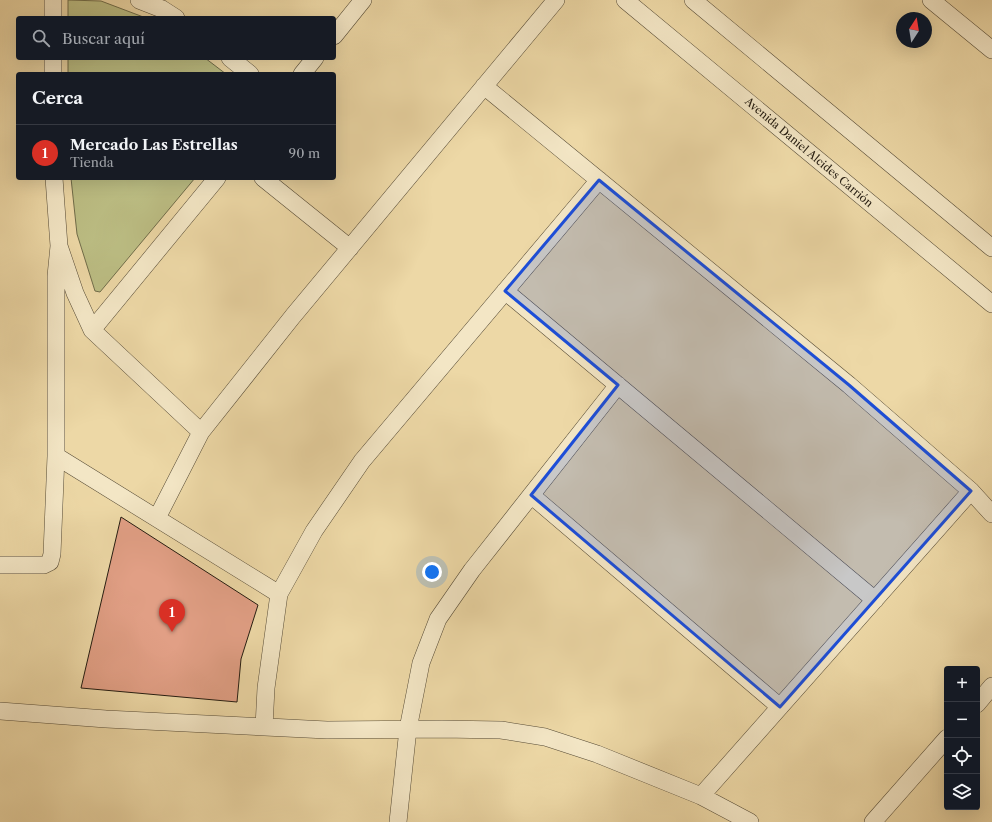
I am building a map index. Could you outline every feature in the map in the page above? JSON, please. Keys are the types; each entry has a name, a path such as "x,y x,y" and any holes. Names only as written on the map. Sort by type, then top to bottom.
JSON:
{"street":[{"path":"52,0 53,16"},
{"path":"139,0 162,9 173,16"},
{"path":"336,34 363,0"},
{"path":"157,518 201,432 293,316 556,0"},
{"name":"Avenida Daniel Alcides Carrión","path":"625,0 992,304"},
{"path":"693,0 992,248"},
{"path":"932,0 992,50"},
{"path":"53,60 53,72"},
{"path":"232,60 248,72"},
{"path":"304,72 314,60"},
{"path":"484,86 849,384 971,491 992,514"},
{"path":"0,565 44,565 50,562 52,554 56,456 56,276 59,246 54,180"},
{"path":"92,330 214,180"},
{"path":"265,180 350,248"},
{"path":"264,727 266,688 279,594 314,531 362,461 599,180"},
{"path":"59,246 74,293 92,330 201,432"},
{"path":"505,291 874,600"},
{"path":"398,822 408,729 421,663 438,619 472,570 618,385"},
{"path":"56,456 279,594"},
{"path":"701,796 971,491"},
{"path":"531,496 780,707"},
{"path":"979,702 992,686"},
{"path":"0,711 106,719 327,730 501,730 545,737 597,754 701,796 750,822"},
{"path":"873,822 944,741"}],"highlighted area":[{"path":"599,180 849,385 971,491 780,707 531,495 618,385 505,291"}],"green space":[{"path":"68,0 101,1 141,16 68,16"},
{"path":"68,60 208,60 223,72 68,72"},
{"path":"71,180 193,180 100,292 95,291 77,234"}],"building":[{"path":"121,517 258,605 241,659 237,702 81,688"}],"place":[{"name":"Mercado Las Estrellas","path":"172,632"}]}
